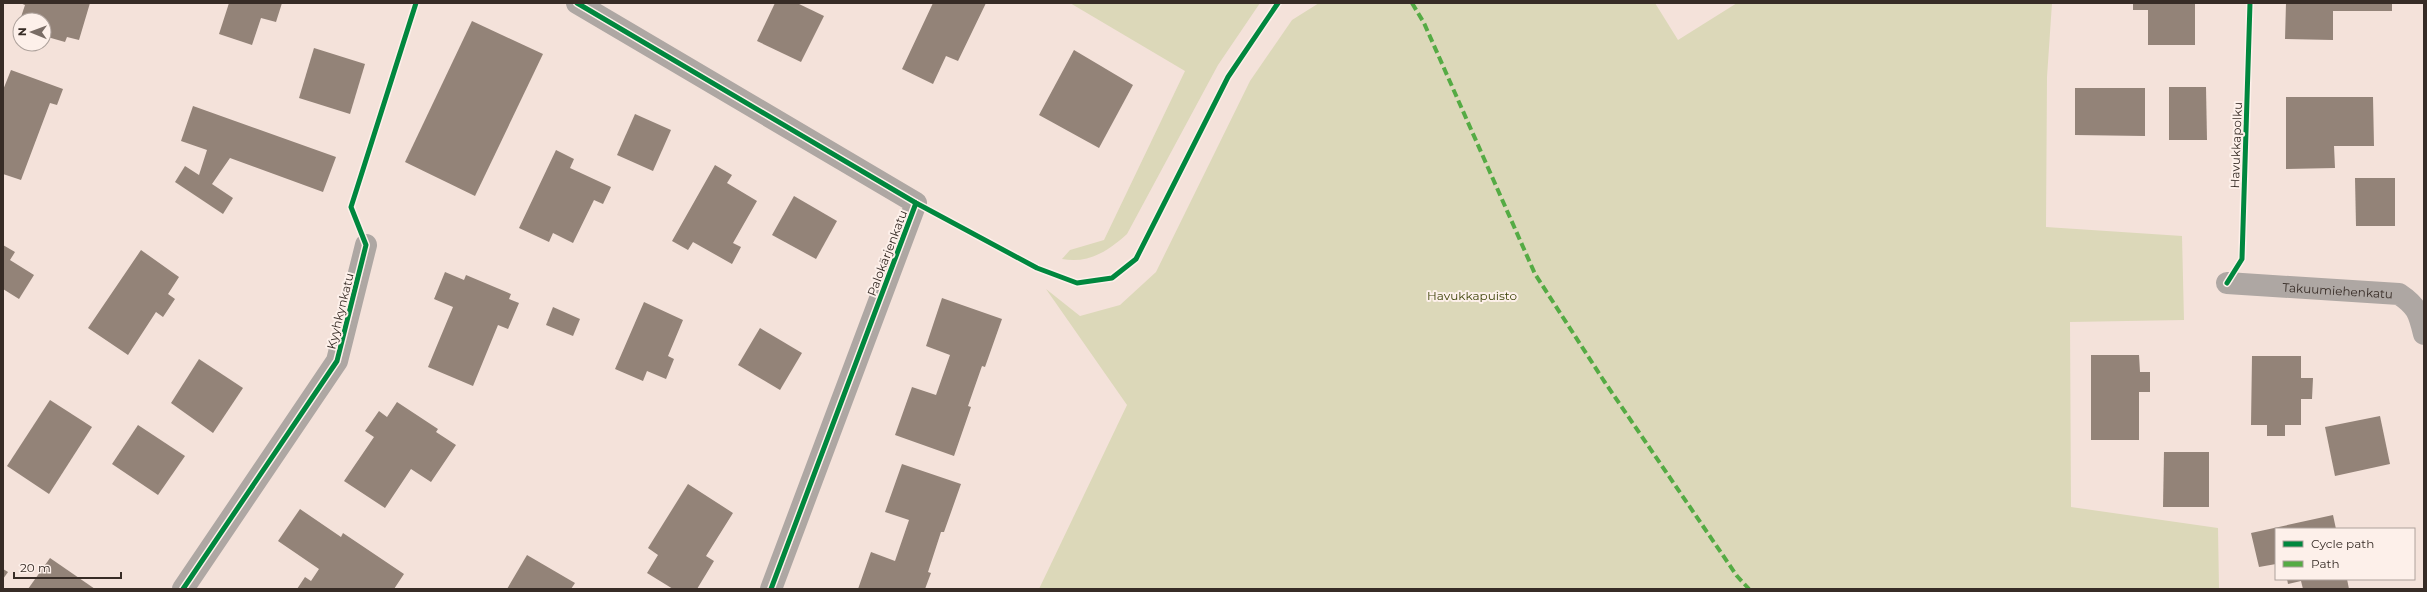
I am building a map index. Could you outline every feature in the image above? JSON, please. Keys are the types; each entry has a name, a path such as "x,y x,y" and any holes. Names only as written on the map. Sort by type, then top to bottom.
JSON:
{"street":[{"name":"Palokärjenkatu","path":"577,3 916,203 771,589"},
{"name":"Kyyhkynkatu","path":"182,589 338,361 366,245"},
{"name":"Takuumiehenkatu","path":"2227,283 2398,294 2412,303 2420,316 2424,334"}],"green space":[{"path":"1070,3 1260,3 1218,65 1127,234 1113,246 1098,255 1081,260 1062,259 1070,250 1104,240 1185,71"},
{"name":"Havukkapuisto","path":"1319,3 1655,3 1678,40 1737,3 2052,3 2047,77 2046,227 2182,236 2184,320 2070,322 2071,507 2218,528 2219,589 1039,589 1127,405 1046,289 1080,316 1120,305 1156,272 1250,81 1292,20"}],"building":[{"path":"20,3 90,3 79,40 67,37 65,42 52,38 52,12 23,12 25,5"},
{"path":"229,3 282,3 276,22 261,18 252,45 219,34"},
{"path":"775,3 797,3 824,16 801,62 757,41"},
{"path":"933,3 986,3 958,61 946,56 933,84 902,69"},
{"path":"2133,3 2195,3 2195,45 2148,45 2148,10 2133,10"},
{"path":"2286,3 2392,3 2392,11 2333,11 2333,40 2285,39"},
{"path":"472,21 543,54 475,196 405,162"},
{"path":"314,48 365,64 350,114 299,98"},
{"path":"1074,50 1133,85 1099,148 1039,115"},
{"path":"11,70 63,89 57,105 50,103 21,180 3,174 3,90"},
{"path":"2169,87 2206,87 2207,140 2169,140"},
{"path":"2075,88 2145,88 2145,136 2075,135"},
{"path":"2286,97 2373,97 2374,146 2334,146 2335,168 2286,169"},
{"path":"193,106 336,157 323,192 230,158 212,184 233,198 223,214 175,182 185,166 199,175 207,150 181,141"},
{"path":"635,114 671,130 653,171 617,155"},
{"path":"556,150 574,159 570,168 611,187 603,204 594,200 573,243 553,233 549,242 519,228"},
{"path":"715,165 732,175 727,183 757,201 733,243 741,247 732,264 693,242 688,250 672,241"},
{"path":"2355,178 2395,178 2395,226 2356,226"},
{"path":"794,196 837,221 816,259 772,235"},
{"path":"3,245 15,252 10,260 34,275 19,299 3,289"},
{"path":"141,250 179,277 168,294 175,299 163,317 156,312 128,355 88,328"},
{"path":"445,272 464,280 466,275 511,294 509,299 519,303 508,329 498,325 473,386 428,367 453,307 434,299"},
{"path":"942,298 1002,319 985,367 982,366 968,406 971,407 954,456 895,435 912,387 936,395 950,355 926,346"},
{"path":"644,302 683,320 668,356 674,359 666,379 647,371 643,381 615,369"},
{"path":"553,307 580,319 573,336 546,325"},
{"path":"760,328 802,353 780,390 738,365"},
{"path":"2091,355 2139,355 2140,372 2150,372 2150,392 2139,392 2139,440 2091,440"},
{"path":"2252,356 2301,356 2301,378 2313,378 2312,399 2301,399 2301,425 2285,425 2285,436 2267,436 2267,425 2251,425"},
{"path":"199,359 243,388 213,433 171,403"},
{"path":"50,400 92,427 49,494 7,466"},
{"path":"397,402 438,429 436,432 456,445 431,482 411,469 385,508 344,481 374,437 365,431 379,411 387,417"},
{"path":"2380,416 2390,464 2335,476 2325,427"},
{"path":"138,425 185,456 158,495 112,464"},
{"path":"2164,452 2209,452 2209,507 2163,507"},
{"path":"902,464 961,484 944,532 941,532 928,572 931,573 925,589 858,589 871,552 895,561 909,520 885,512"},
{"path":"688,484 733,513 706,556 714,561 697,589 673,589 647,573 658,555 648,548"},
{"path":"300,509 341,537 343,533 404,574 394,589 297,589 305,577 311,581 319,569 278,541"},
{"path":"2333,515 2336,528 2275,528 2275,564 2259,567 2251,533"},
{"path":"527,555 575,583 571,589 507,589"},
{"path":"50,558 95,589 28,589"},
{"path":"3,569 8,572 3,579"},
{"path":"2287,580 2347,580 2349,589 2303,589 2301,581 2288,584"}],"marked path":[{"path":"1412,3 1424,23 1535,274 1604,381 1737,576 1749,589"}],"cycle path":[{"path":"183,589 337,361 366,245 351,207 416,3"},
{"path":"577,3 916,203 1037,268 1077,283 1112,278 1136,259 1228,77 1278,3"},
{"name":"Havukkapolku","path":"2227,283 2242,259 2250,3"},
{"path":"771,589 916,203"}]}
